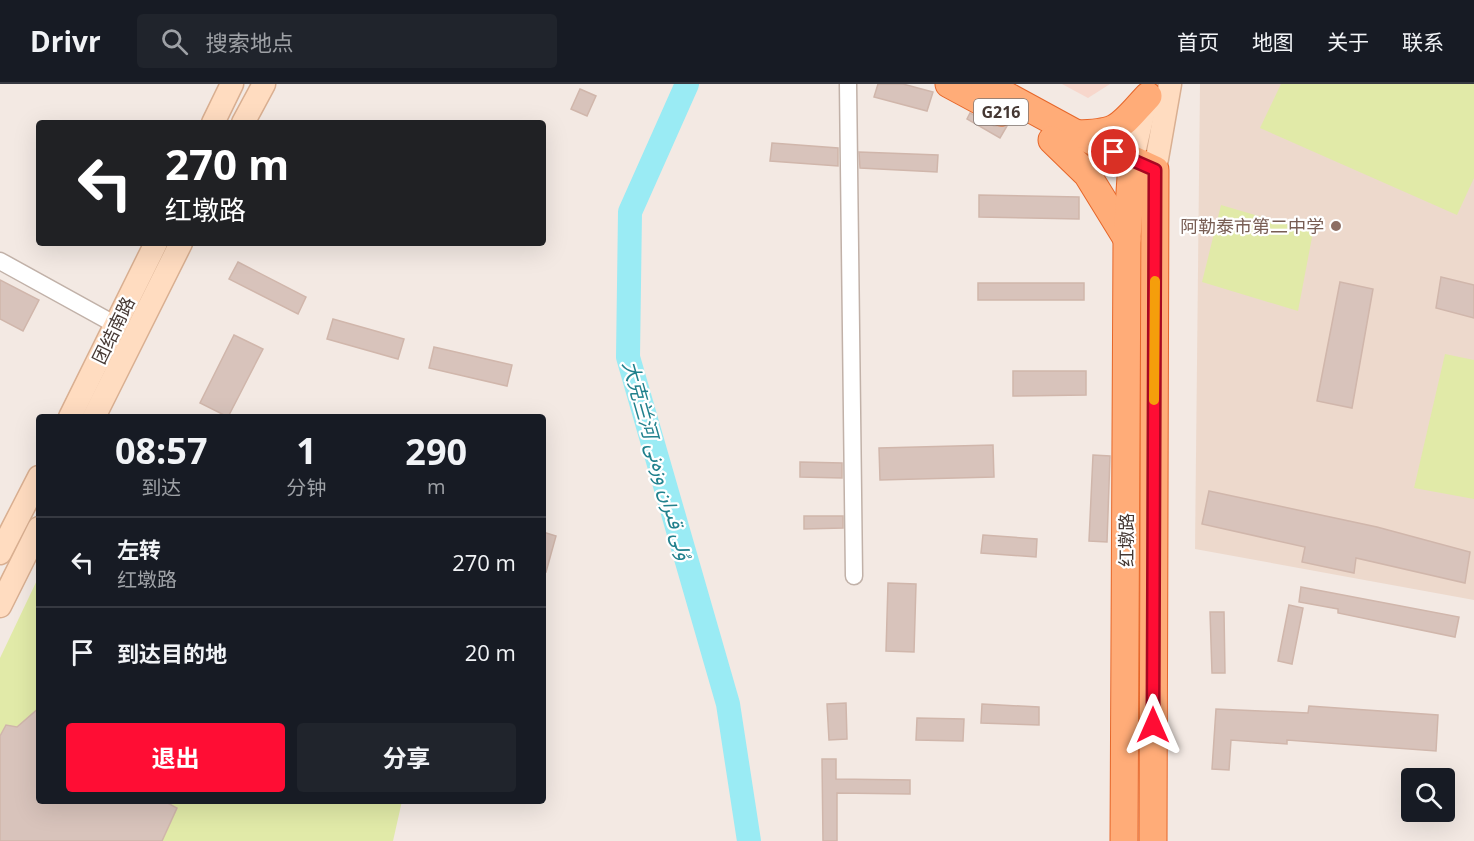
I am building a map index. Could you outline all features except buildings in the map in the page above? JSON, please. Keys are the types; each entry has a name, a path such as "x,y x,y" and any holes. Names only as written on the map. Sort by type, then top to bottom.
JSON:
{"highway":[{"name":"G216","path":"950,84 1143,174"},
{"name":"G216","path":"984,84 1065,137"},
{"path":"1127,239 1065,137 1107,133 1121,125 1156,88"},
{"name":"红墩路","path":"1124,841 1127,239 1143,174"},
{"name":"红墩路","path":"1143,174 1153,841"}],"main road":[{"path":"214,120 232,84"},
{"path":"245,120 264,84"},
{"path":"1143,174 1156,88"},
{"name":"团结南路","path":"72,414 155,246"},
{"path":"96,414 180,246"},
{"path":"0,553 36,483"},
{"path":"0,606 36,534"}],"street":[{"path":"848,84 854,576"},
{"path":"0,261 117,325"}],"shaded area":[{"path":"1062,84 1110,84 1088,98"},
{"name":"阿勒泰市第二中学","path":"1200,84 1474,84 1474,600 1195,549"}],"green space":[{"path":"1281,84 1474,84 1474,178 1457,215 1260,128"},
{"path":"1221,205 1313,232 1298,311 1202,282"},
{"path":"1445,354 1474,360 1474,499 1414,488"},
{"path":"36,582 36,804 401,804 393,841 0,841 0,658"}],"waterway":[{"name":"大克兰河 ۇلى قىران وزەنى","path":"687,84 630,212 628,357 728,704 749,841"}],"slow traffic":[{"path":"1154,400 1155,281"}],"place":[{"name":"阿勒泰市第二中学","path":"1336,226"}],"route":[{"path":"1114,152 1155,170 1153,725"}]}
